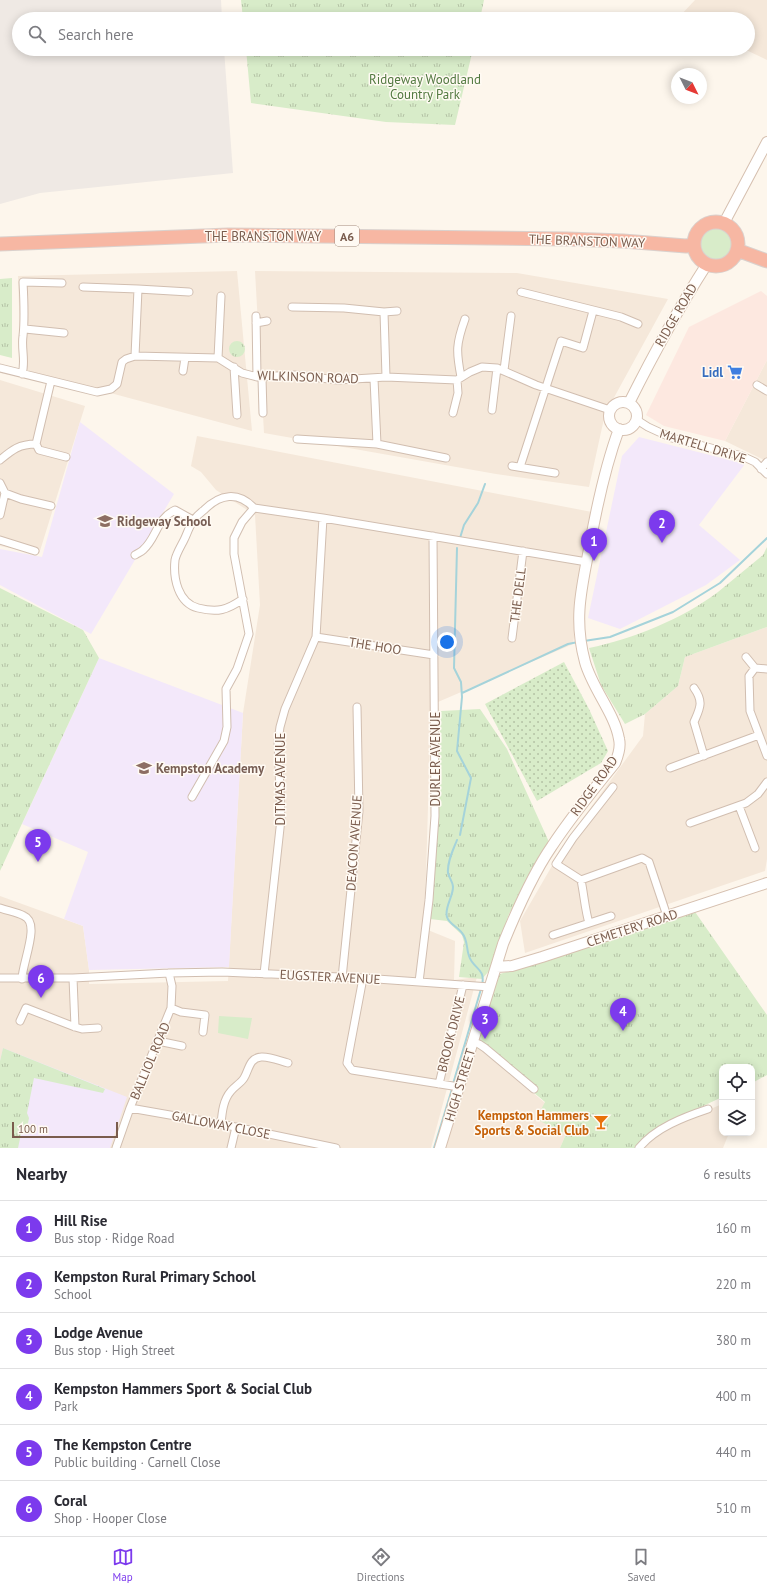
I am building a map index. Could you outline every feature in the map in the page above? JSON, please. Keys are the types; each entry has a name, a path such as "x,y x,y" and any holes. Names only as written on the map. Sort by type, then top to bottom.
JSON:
{"highway":[{"path":"710,222 724,223 733,229 738,243 737,250 733,258 726,264 718,266 706,264 697,257 693,245 694,238 700,227 710,222"},
{"name":"THE BRANSTON WAY","path":"0,244 228,235 623,240 686,246 693,245"},
{"path":"737,250 767,261"}],"street":[{"path":"724,223 767,142"},
{"name":"RIDGE ROAD","path":"629,403 647,366 706,264"},
{"path":"22,374 25,359 23,336 24,282 62,283"},
{"path":"83,287 189,292"},
{"path":"0,368 97,392 108,390 117,384 122,362 135,356 138,289"},
{"path":"521,292 621,317 638,324"},
{"path":"218,358 221,296"},
{"path":"292,307 344,308 384,312 397,311"},
{"path":"556,473 516,467 561,341 583,348 593,311"},
{"path":"384,312 386,377"},
{"path":"492,410 511,316"},
{"path":"263,414 256,319 267,321"},
{"path":"453,413 458,393 459,379 457,353 459,336 465,319"},
{"path":"24,329 64,332"},
{"name":"WILKINSON ROAD","path":"135,356 218,358 242,373 260,378 294,375 338,380 374,379 386,377 459,379 482,367 500,369 536,385 610,410"},
{"path":"182,371 185,358"},
{"path":"234,367 237,415"},
{"path":"374,379 377,444"},
{"path":"51,381 36,444 39,450 66,457"},
{"path":"757,385 767,391"},
{"path":"618,403 629,403 637,411 637,420 631,428 626,430 619,429 614,427 610,420 610,410 618,403"},
{"name":"MARTELL DRIVE","path":"637,420 648,428 672,438 742,456 755,462 767,474"},
{"name":"RIDGE ROAD","path":"495,972 502,944 544,858 578,809 615,763 618,754 620,740 616,726 585,664 580,641 578,611 600,492 610,452 619,429"},
{"path":"297,439 377,444 446,458"},
{"path":"0,460 12,450 25,444 36,444"},
{"path":"761,469 767,462"},
{"path":"0,483 6,493 21,499 51,506"},
{"path":"0,515 6,493"},
{"path":"244,599 232,607 220,611 192,607 181,596 176,583 175,559 193,520 212,502 222,497 234,496 248,502 254,508 324,518 587,562"},
{"path":"192,797 224,741 227,727 226,689 237,669 249,634 244,599 234,554 234,538 242,522 254,508"},
{"path":"135,555 144,549 168,513 175,510 193,520"},
{"name":"DITMAS AVENUE","path":"264,974 281,819 278,741 285,709 316,637 324,518"},
{"name":"DURLER AVENUE","path":"419,982 429,900 435,816 432,536"},
{"path":"0,540 35,551"},
{"name":"THE DELL","path":"512,638 523,551"},
{"name":"THE HOO","path":"316,637 434,655"},
{"path":"746,657 755,668 767,669"},
{"path":"755,668 749,676 750,711 767,756"},
{"path":"694,688 700,695 701,706 694,722 704,756"},
{"name":"DEACON AVENUE","path":"342,978 359,811 356,707"},
{"path":"670,768 759,735"},
{"path":"690,823 739,806 753,799 767,782"},
{"path":"589,923 585,912 586,902 580,880 556,864 573,838 613,787"},
{"path":"739,806 755,848"},
{"path":"580,880 642,858 649,862 667,916"},
{"name":"CEMETERY ROAD","path":"495,972 767,883"},
{"path":"0,908 26,916 30,920 32,933 22,970 22,978"},
{"path":"553,935 611,916"},
{"name":"EUGSTER AVENUE","path":"0,978 73,978 169,972 363,978 484,986"},
{"name":"BALLIOL ROAD","path":"116,1148 130,1108 171,1008 172,986 169,972"},
{"name":"HIGH STREET","path":"440,1148 455,1086 473,1042 484,986 495,972"},
{"path":"73,978 75,1027"},
{"path":"363,978 347,1063 352,1070 455,1086"},
{"name":"BROOK DRIVE","path":"439,1084 463,985"},
{"path":"20,1021 26,1008 82,1029 98,1028"},
{"path":"171,1008 181,1012 205,1015 203,1032"},
{"path":"158,1041 182,1046"},
{"path":"473,1042 485,1048 534,1089"},
{"path":"221,1124 225,1101 229,1093 245,1076 249,1064 260,1057 288,1063"},
{"name":"GALLOWAY CLOSE","path":"130,1108 221,1124 336,1148"},
{"path":"639,1148 645,1140 665,1128 688,1116 708,1109"},
{"path":"231,1148 236,1127"}],"shaded area":[{"path":"0,0 221,0 222,12 12,12 12,56 225,56 233,173 40,193 0,204"},
{"path":"695,0 767,0 767,60 755,54 755,12 684,12"},
{"path":"237,271 252,431 21,369 18,276"},
{"path":"255,271 517,273 668,299 605,414 589,487 496,474 264,433"},
{"path":"761,291 767,296 767,360 725,441 664,426 646,415 689,327"},
{"path":"767,360 767,464 762,459 725,441"},
{"path":"0,380 85,406 39,554 0,546"},
{"name":"Ridgeway School","path":"80,422 174,494 91,634 0,585 0,549 42,557"},
{"path":"197,436 592,512 573,644 431,705 423,928 455,941 454,980 477,977 431,1148 0,1148 0,896 83,926 89,970 89,984 228,981 243,713 260,605 255,515 216,490 201,472 191,466"},
{"path":"639,437 745,464 699,525 740,560 706,585 620,629 588,618 622,456"},
{"path":"767,627 767,859 765,871 525,953 520,921 567,840 643,736 645,714 678,686 685,657"},
{"name":"Kempston Academy","path":"99,658 243,713 229,967 89,970 83,926 64,919 88,852 22,824"},
{"path":"474,1047 484,1051 545,1103 537,1119 566,1134 560,1148 444,1148"},
{"path":"3,1048 127,1097 110,1148 0,1148 0,1061"},
{"path":"719,1105 719,1136 728,1136 723,1148 642,1148 646,1143 688,1119"}],"green space":[{"path":"241,0 484,0 481,12 242,12"},
{"name":"Ridgeway Woodland Country Park","path":"247,56 471,56 455,125 386,122 251,103"},
{"path":"712,228 718,228 722,229 729,235 732,245 731,252 725,259 718,262 712,262 708,261 701,255 698,248 698,242 699,238 705,231"},
{"path":"12,278 12,358 0,355 0,279"},
{"path":"234,341 240,341 245,346 243,355 240,357 234,357 229,352 229,346"},
{"path":"767,547 767,627 685,657 678,686 645,714 625,724 601,685 589,648 640,633 689,611 718,592 763,555"},
{"path":"0,588 83,630 99,658 0,871"},
{"path":"564,662 589,709 608,751 601,763 537,801 485,704"},
{"path":"480,709 507,749 549,842 509,914 489,971 482,979 459,977 464,942 462,935 447,921 430,919 441,711"},
{"path":"693,909 767,1015 767,1075 755,1081 755,1064 719,1064 719,1098 664,1126 644,1140 636,1148 560,1148 566,1134 536,1119 545,1102 484,1051 474,1047 492,991 500,974"},
{"path":"219,1016 252,1018 248,1039 218,1033"},
{"path":"3,1048 105,1089 103,1093 34,1078 27,1113 29,1118 26,1134 21,1134 18,1148 0,1148 0,1061"}],"waterway":[{"path":"460,538 464,525 478,503 485,484"},
{"path":"584,641 610,637 673,612 720,583 767,538"},
{"path":"457,548 454,668 461,682 462,697 457,751 471,778 460,835"},
{"path":"462,693 568,644 578,642"},
{"path":"457,840 448,865 448,873 453,887 446,914 450,922 464,936 471,960 481,972 483,979 482,985"},
{"path":"453,1084 481,989"},
{"path":"434,1148 452,1089"}],"place":[{"name":"Lidl","path":"735,372"},
{"name":"Ridgeway School","path":"105,521"},
{"name":"Kempston Rural Primary School","path":"662,543"},
{"name":"Hill Rise","path":"594,561"},
{"name":"Kempston Academy","path":"144,768"},
{"name":"The Kempston Centre","path":"38,862"},
{"name":"Coral","path":"41,998"},
{"name":"Kempston Hammers Sport & Social Club","path":"623,1031"},
{"name":"Lodge Avenue","path":"485,1039"},
{"name":"Kempston Hammers Sports & Social Club","path":"601,1122"}]}
